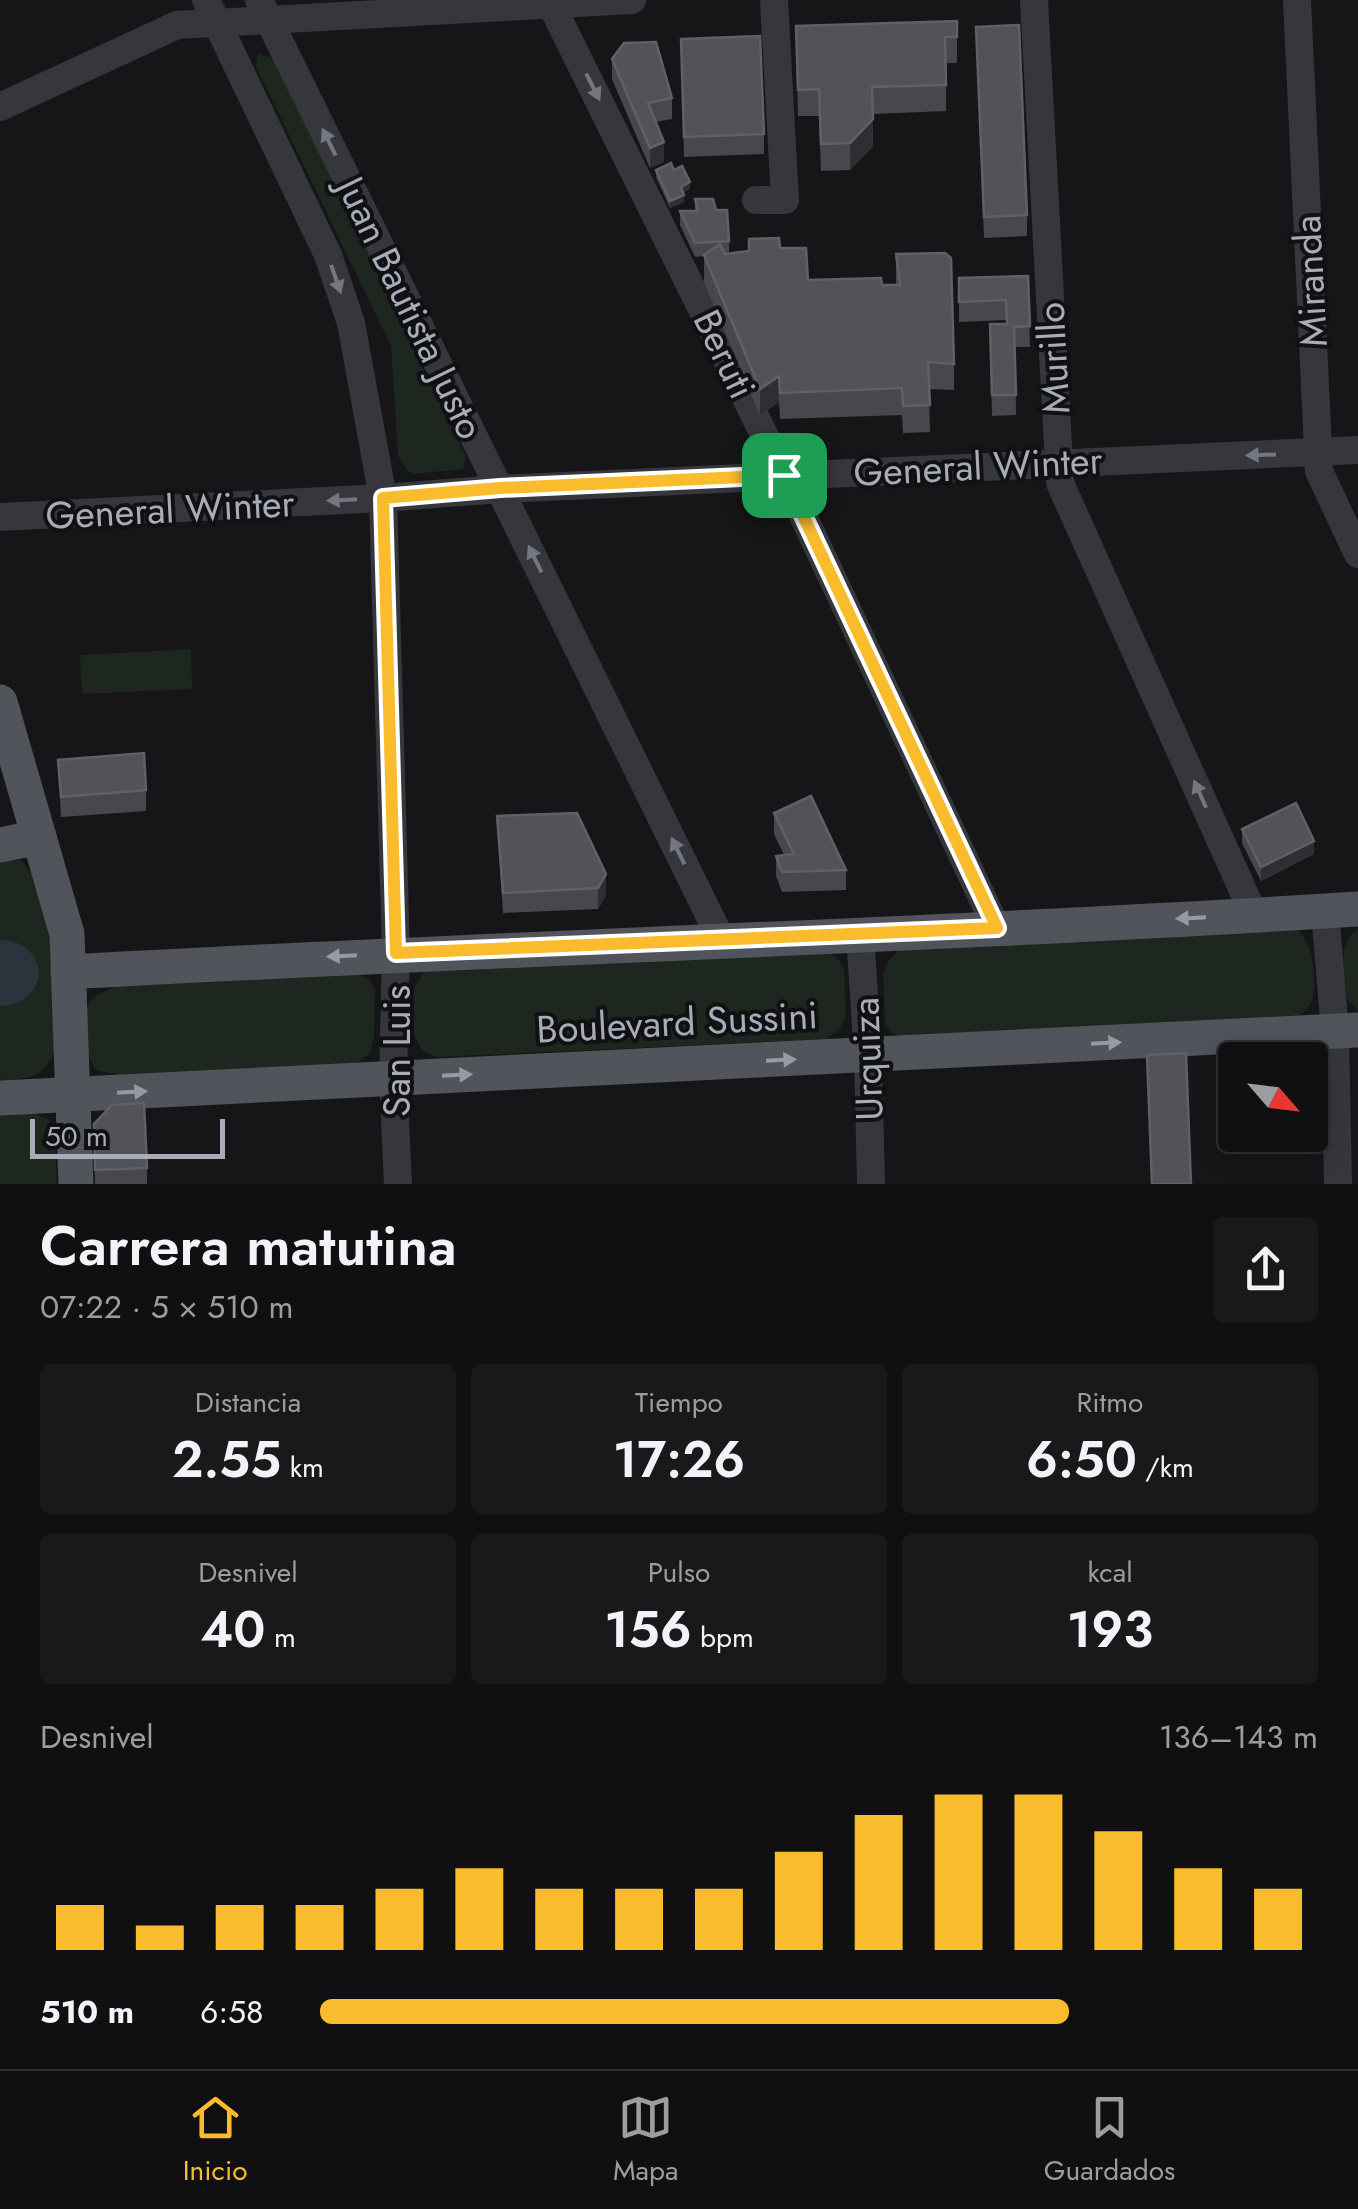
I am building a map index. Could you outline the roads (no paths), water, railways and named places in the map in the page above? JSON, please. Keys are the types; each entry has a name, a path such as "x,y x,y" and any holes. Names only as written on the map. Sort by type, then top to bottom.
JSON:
{"main road":[{"path":"0,702 67,934 76,1184"},
{"path":"0,845 38,838"},
{"name":"Boulevard Sussini","path":"68,972 396,953 1342,910"},
{"name":"Boulevard Sussini","path":"0,1098 1347,1030"}],"street":[{"path":"0,108 211,11 632,0"},
{"path":"756,200 785,200 774,0"},
{"name":"Murillo","path":"1034,0 1060,483 1254,915"},
{"name":"Miranda","path":"1297,0 1319,471 1358,554"},
{"name":"Beruti","path":"550,3 784,475 997,928"},
{"name":"Juan Bautista Justo","path":"264,10 720,939"},
{"name":"Juan Bautista Justo","path":"211,11 328,255 351,322 383,498"},
{"name":"General Winter","path":"0,517 383,498 500,488 1358,450"},
{"name":"San Luis","path":"383,498 396,953 393,1078 398,1184"},
{"path":"1338,1184 1347,1030 1342,910"},
{"name":"Urquiza","path":"860,934 871,1184"}]}
